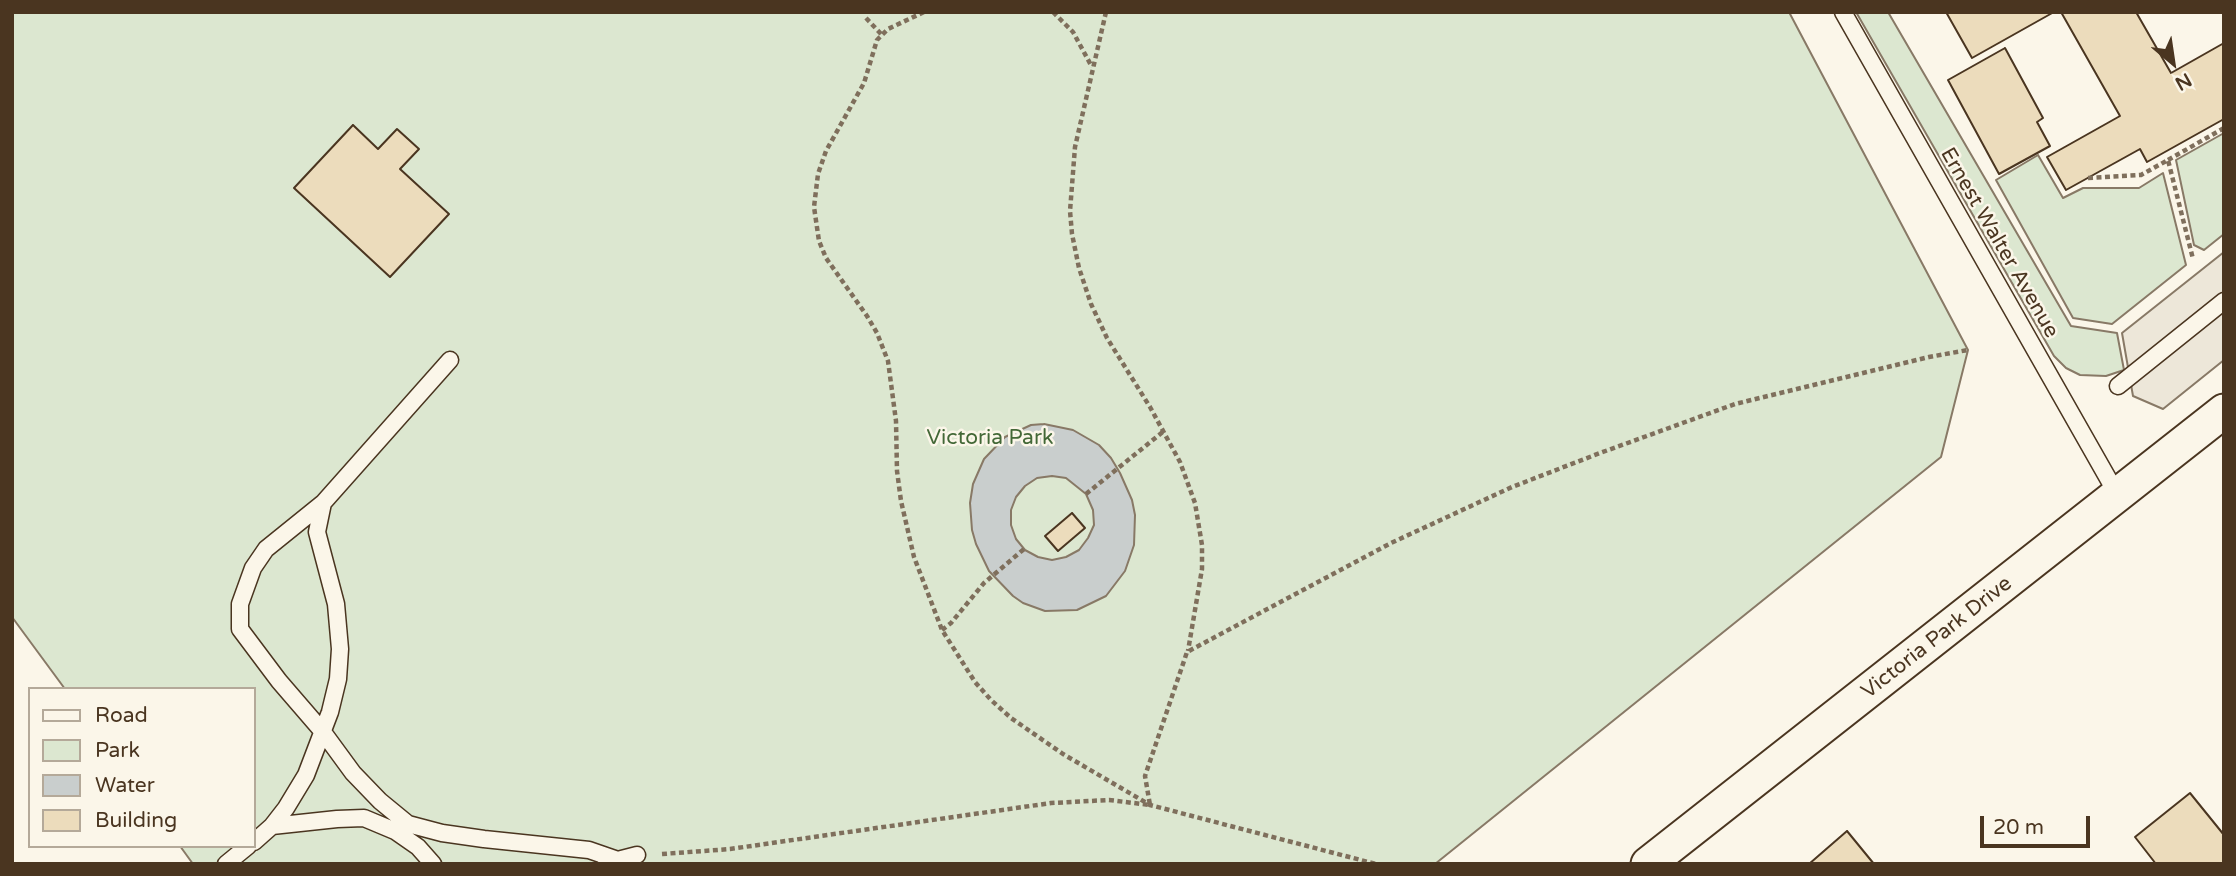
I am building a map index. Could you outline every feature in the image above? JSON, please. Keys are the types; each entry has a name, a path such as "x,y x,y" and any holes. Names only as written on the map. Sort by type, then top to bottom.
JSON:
{"street":[{"name":"Victoria Park Drive","path":"1648,864 2224,411"}],"lane":[{"name":"Ernest Walter Avenue","path":"1843,12 2118,496"},
{"path":"2118,386 2224,300"},
{"path":"450,360 323,503 266,549 253,568 240,604 240,629 353,773 380,801 408,824 442,833 589,850 609,861 637,855"},
{"path":"256,840 272,825 306,775 323,732 338,679 340,649 336,604 317,532 323,503"},
{"path":"272,825 364,818 395,831 418,847 433,864"},
{"path":"226,864 246,848"}],"path":[{"path":"924,12 899,23 877,40 864,83 826,151 818,174 815,224 826,258 867,316 888,361 896,421 897,471 901,501 914,557 942,630 975,682 1010,718 1063,754 1150,805"},
{"path":"1053,12 1073,32 1093,68"},
{"path":"1106,12 1075,147 1070,211 1075,251 1091,304 1107,338 1164,431 1190,485 1202,545 1202,569 1196,612 1187,652 1145,776 1150,805"},
{"path":"866,18 882,35"},
{"path":"2088,178 2141,175 2224,128"},
{"path":"2168,160 2193,259"},
{"path":"1187,652 1391,543 1512,487 1735,404 1930,356 1968,350"},
{"path":"1086,494 1164,431"},
{"path":"942,630 984,583 1024,549"},
{"path":"637,855 730,849 1051,803 1109,800 1150,805 1376,864"}],"green space":[{"name":"Victoria Park","path":"12,12 1789,12 1968,350 1941,457 1435,864 193,864 181,848 256,848 256,687 64,687 12,617"},
{"path":"1856,12 1888,12 2071,326 2117,333 2124,370 2106,376 2080,375 2066,368 2054,356"},
{"path":"2224,133 2224,234 2204,250 2194,245 2176,160"},
{"path":"2038,155 2063,198 2083,188 2139,188 2163,173 2186,265 2112,324 2073,318 1996,180"}],"shaded area":[{"path":"2224,252 2224,360 2163,409 2133,396 2122,333"}],"water":[{"path":"1044,424 1073,430 1099,445 1120,473 1132,500 1135,515 1134,545 1125,571 1106,596 1077,610 1045,611 1013,596 989,571 972,530 970,503 973,484 984,459 1005,437 1031,425","holes":["1037,478 1066,478 1086,494 1093,510 1094,525 1079,550 1052,560 1038,557 1025,550 1016,539 1011,525 1011,510 1016,497 1025,486"]}],"building":[{"path":"1946,12 2054,12 1972,58"},
{"path":"2061,12 2136,12 2171,73 2224,43 2224,119 2147,162 2140,149 2066,190 2047,157 2120,116"},
{"path":"2005,48 2043,118 2037,122 2050,146 1999,174 1948,80"},
{"path":"353,125 378,149 397,129 419,149 400,169 449,214 390,277 294,188"},
{"path":"1072,513 1085,528 1058,551 1045,536"},
{"path":"2190,793 2224,835 2224,864 2156,864 2135,837"},
{"path":"1847,831 1874,864 1809,864"}]}
